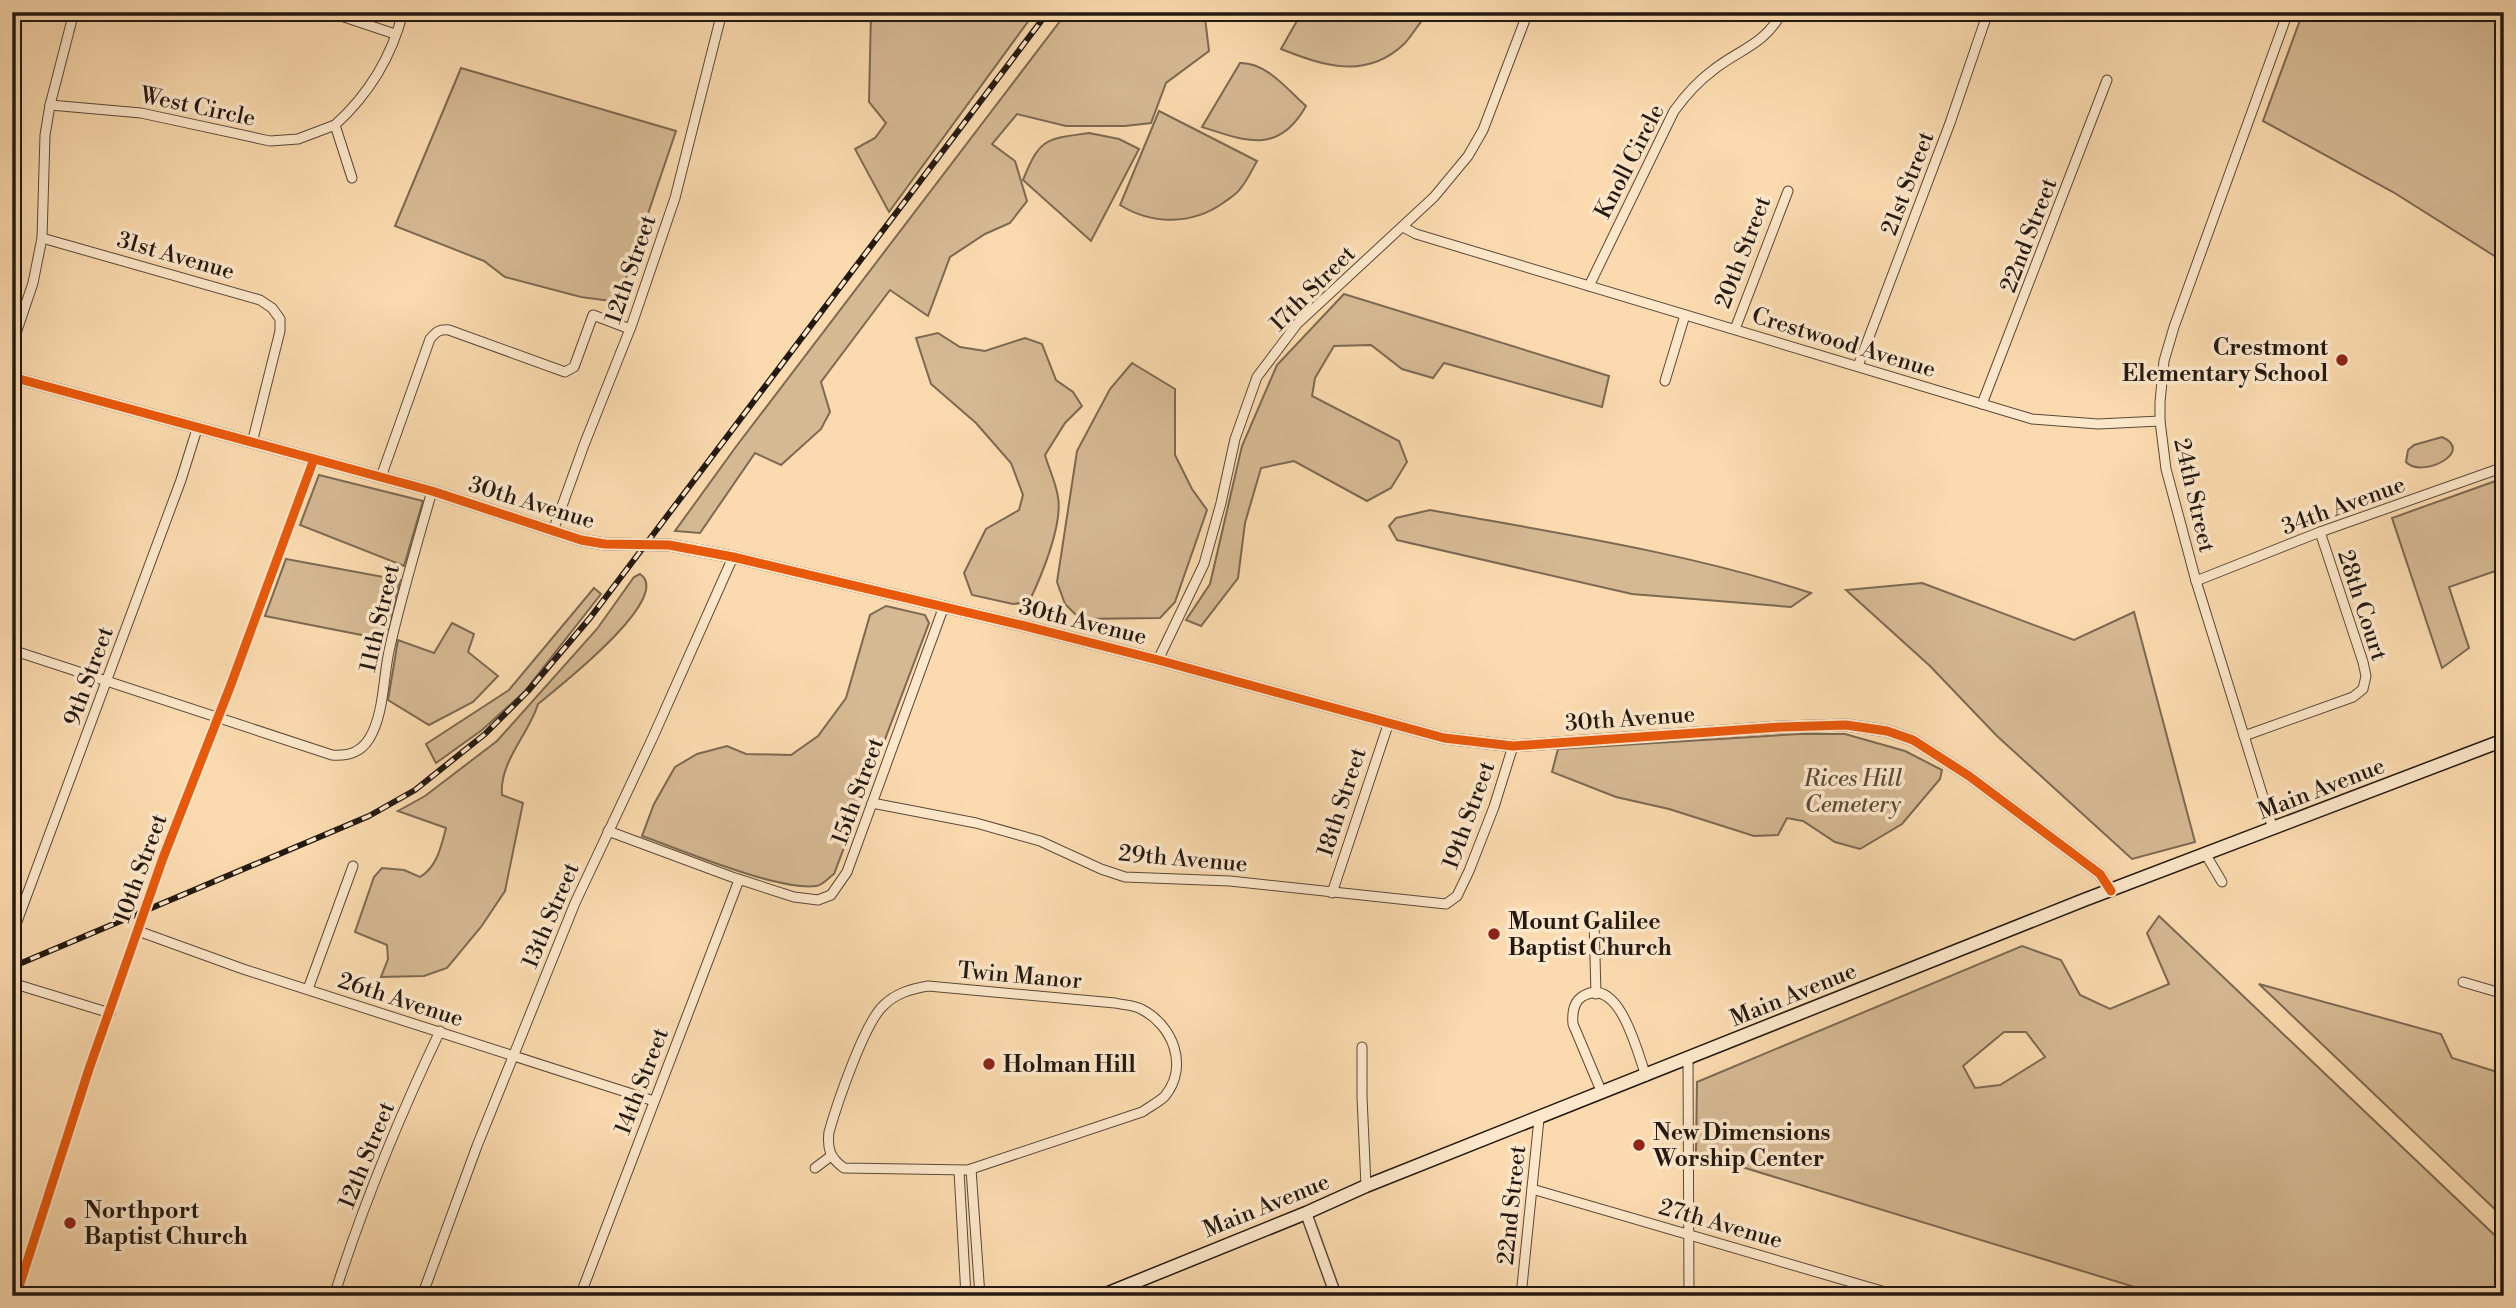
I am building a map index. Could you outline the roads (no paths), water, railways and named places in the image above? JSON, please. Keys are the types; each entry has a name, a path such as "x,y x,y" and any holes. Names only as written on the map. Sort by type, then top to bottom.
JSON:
{"main road":[{"name":"Main Avenue","path":"1101,1296 1366,1186 2111,891 2504,740"}],"street":[{"path":"12,345 33,284 42,238 45,135 50,104 74,12"},
{"path":"329,12 395,34"},
{"name":"West Circle","path":"50,104 141,113 270,141 298,139 335,125 360,100 373,82 403,12"},
{"name":"12th Street","path":"554,531 584,445 630,329 675,198 722,12"},
{"name":"17th Street","path":"1158,660 1204,564 1235,439 1257,377 1297,324 1434,197 1468,156 1477,143 1528,12"},
{"name":"Knoll Circle","path":"1589,286 1674,111 1690,91 1713,70 1758,43 1774,27 1782,12"},
{"name":"21st Street","path":"1858,366 1989,12"},
{"name":"24th Street","path":"2273,828 2196,581 2166,469 2160,421 2164,361 2174,327 2288,12"},
{"name":"22nd Street","path":"1982,404 2107,80"},
{"path":"335,125 352,178"},
{"name":"20th Street","path":"1735,329 1788,191"},
{"name":"Crestwood Avenue","path":"1403,227 1589,286 2032,419 2071,423 2160,421"},
{"name":"31st Avenue","path":"42,238 260,300 272,307 280,318 280,331 252,443"},
{"path":"1665,381 1685,314"},
{"path":"381,477 430,339 437,331 449,330 565,372 574,367 593,316 630,329"},
{"name":"30th Avenue","path":"12,377 432,491 581,540 605,544 669,545 733,557 1158,660 1388,725 1444,738 1513,746 1781,727 1846,725 1887,731 1913,740 1969,776 2099,874 2111,891"},
{"name":"9th Street","path":"12,935 181,480 197,429"},
{"name":"10th Street","path":"16,1296 78,1102 181,810 314,459"},
{"name":"34th Avenue","path":"2196,581 2320,532 2504,467"},
{"name":"11th Street","path":"218,718 332,755 346,756 359,751 367,742 377,719 403,590 432,491"},
{"name":"28th Court","path":"2244,736 2353,697 2363,689 2366,676 2363,662 2320,532"},
{"name":"13th Street","path":"422,1296 513,1056 575,903 733,557"},
{"name":"15th Street","path":"740,880 794,897 818,900 831,895 847,873 944,606"},
{"path":"12,650 218,718"},
{"name":"18th Street","path":"1332,893 1388,725"},
{"name":"19th Street","path":"1457,895 1494,807 1513,746"},
{"name":"29th Avenue","path":"872,803 976,823 1040,841 1125,877 1230,881 1433,904 1446,904 1457,895"},
{"path":"608,831 740,880"},
{"path":"2206,855 2222,882"},
{"path":"308,989 353,866"},
{"name":"14th Street","path":"580,1296 740,880"},
{"path":"1594,920 1596,994"},
{"name":"26th Avenue","path":"138,931 243,969 654,1101"},
{"path":"2463,982 2504,994"},
{"path":"12,983 110,1013"},
{"name":"Twin Manor","path":"928,986 1115,1003 1139,1008 1162,1023 1175,1046 1176,1073 1164,1097 1142,1112 971,1169 844,1168 833,1160 827,1147 833,1119 867,1028 882,1006 905,990 928,986"},
{"path":"1602,1093 1581,1044 1572,1014 1574,1005 1581,996 1596,994 1613,1000 1622,1010 1647,1076"},
{"name":"12th Street","path":"334,1296 364,1209 413,1088 440,1031"},
{"path":"1362,1046 1366,1186"},
{"path":"1688,1059 1689,1296"},
{"name":"22nd Street","path":"1521,1296 1539,1119"},
{"path":"814,1168 831,1156"},
{"path":"971,1169 980,1296"},
{"path":"959,1171 966,1296"},
{"name":"27th Avenue","path":"1532,1189 1899,1296"},
{"path":"1306,1213 1336,1296"}],"railway":[{"path":"12,967 369,816 415,790 485,734 528,691 590,618 1048,12"}],"place":[{"name":"Crestmont Elementary School","path":"2342,360"},
{"name":"Mount Galilee Baptist Church","path":"1494,934"},
{"name":"Holman Hill","path":"989,1064"},
{"name":"New Dimensions Worship Center","path":"1639,1145"},
{"name":"Northport Baptist Church","path":"70,1223"}],"park label":[{"name":"Rices Hill Cemetery","path":"1853,791"}]}
